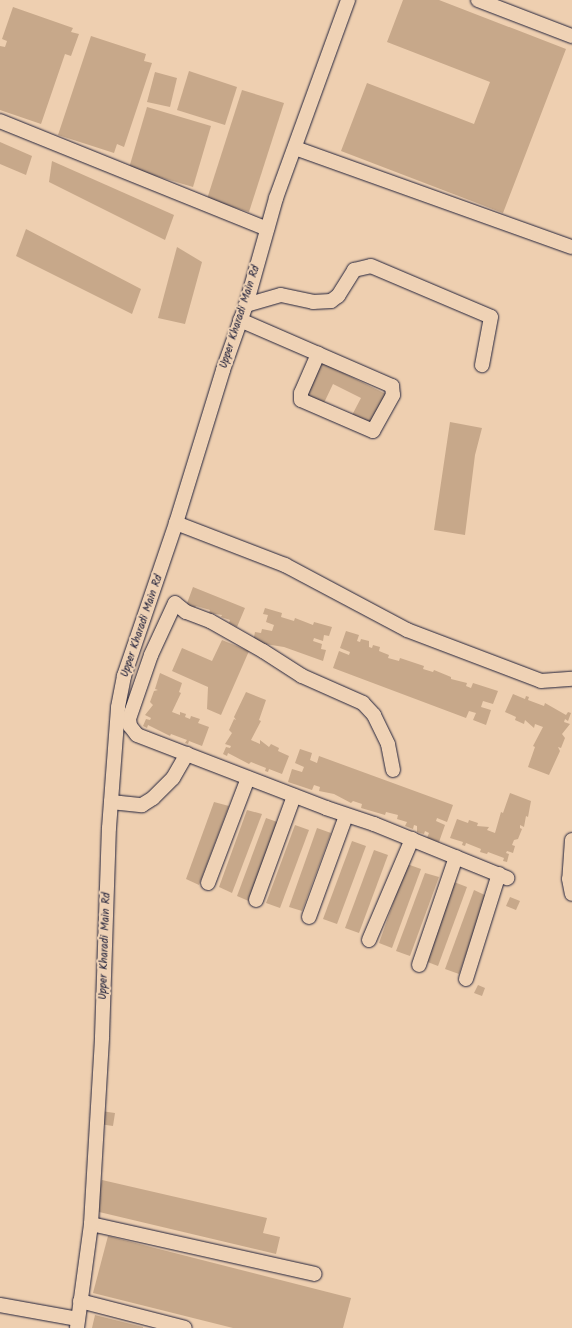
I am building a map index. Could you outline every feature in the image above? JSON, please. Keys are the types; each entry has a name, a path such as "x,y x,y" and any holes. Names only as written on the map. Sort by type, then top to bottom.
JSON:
{"street":[{"name":"Upper Kharadi Main Rd","path":"78,1324 90,1224 102,1037 111,802 118,707 124,676 176,523 246,305 267,229 348,0"},
{"path":"478,0 572,36"},
{"path":"0,121 267,229"},
{"path":"295,148 572,247"},
{"path":"246,305 281,295 313,302 331,301 338,296 354,270 371,266 491,317 482,365"},
{"path":"240,320 392,386 394,394 374,431 301,400 301,393 318,354"},
{"path":"176,523 285,565 407,630 541,681 572,679"},
{"path":"393,770 388,744 374,715 363,703 302,676 263,651 210,621 186,612 175,603 151,655 129,719 130,726 138,735 346,816 412,839 503,876 466,978"},
{"path":"111,802 142,804 153,798 173,778 187,754"},
{"path":"208,883 248,778"},
{"path":"256,900 294,796"},
{"path":"309,917 346,816"},
{"path":"369,940 412,839"},
{"path":"572,840 570,879 572,894"},
{"path":"419,965 456,857"},
{"path":"90,1224 314,1274"},
{"path":"80,1301 185,1328"},
{"path":"0,1305 78,1324"}],"building":[{"path":"403,0 439,0 566,49 503,213 341,151 367,83 474,124 490,82 387,42"},
{"path":"13,7 73,28 71,32 79,34 71,56 65,54 41,124 0,110 0,46 5,47 7,41 2,39"},
{"path":"91,36 146,54 144,61 152,63 124,147 117,144 114,153 58,135"},
{"path":"189,71 237,87 225,125 177,110"},
{"path":"155,72 177,78 170,107 147,102"},
{"path":"242,90 284,103 249,212 207,199"},
{"path":"147,107 211,126 193,187 129,168"},
{"path":"0,142 32,156 26,175 0,164"},
{"path":"52,161 174,215 165,240 49,182"},
{"path":"26,229 141,289 132,314 16,256"},
{"path":"177,247 202,262 185,324 158,318"},
{"path":"321,362 386,394 369,428 350,419 361,398 333,384 323,405 304,396"},
{"path":"450,422 482,428 475,455 465,535 434,530"},
{"path":"193,587 245,608 237,627 229,623 230,620 221,617 222,615 209,613 210,610 196,606 194,609 186,606"},
{"path":"265,608 282,613 281,617 294,621 295,618 313,625 314,622 332,627 329,636 324,635 323,641 314,638 313,641 322,644 321,649 326,650 323,661 284,647 253,642 255,632 261,633 262,629 272,631 274,625 266,622 268,615 263,614"},
{"path":"346,631 359,635 357,641 360,642 361,639 369,641 369,647 372,648 373,645 380,647 379,651 389,655 388,658 399,661 400,658 424,666 423,669 433,672 434,670 451,677 451,679 467,683 466,686 471,688 473,683 498,691 493,704 483,701 481,707 491,710 486,725 473,720 476,713 469,711 466,718 333,668 339,651 349,655 350,652 340,648"},
{"path":"222,640 249,651 221,715 207,709 208,687 172,671 182,648 212,661"},
{"path":"160,673 182,683 179,692 181,693 172,712 180,715 180,712 186,714 185,717 190,719 191,716 200,719 198,723 209,727 202,746 189,741 188,744 185,743 187,740 171,734 170,736 148,725 147,728 143,726 146,719 150,720 151,718 145,715 153,705 150,702 154,691 158,690 155,689"},
{"path":"246,692 266,700 259,720 261,721 251,740 260,744 260,740 269,747 271,744 279,748 278,751 289,756 282,774 269,769 268,772 265,771 266,768 251,762 249,764 228,753 227,756 223,754 226,747 230,748 231,746 225,744 232,733 229,730 234,719 236,720 234,717"},
{"path":"513,694 525,699 526,696 529,697 528,700 544,706 545,703 566,715 568,712 571,713 568,721 565,719 564,722 570,724 562,734 565,738 561,748 558,747 560,751 549,775 528,767 535,747 533,746 543,727 535,724 534,728 525,720 524,724 515,720 516,717 505,712"},
{"path":"300,749 312,753 310,760 317,763 319,756 453,805 447,822 437,818 436,821 445,825 439,842 427,838 429,833 425,831 424,834 417,832 417,826 414,825 413,829 405,826 407,822 397,819 398,815 386,812 385,815 361,808 362,804 353,801 351,803 334,794 319,791 320,787 314,785 312,790 288,782 292,769 302,772 304,767 295,763"},
{"path":"510,793 531,801 528,817 526,816 524,827 520,825 520,828 522,829 518,839 514,840 512,845 515,846 513,853 507,851 506,853 509,854 507,862 503,861 504,858 488,852 487,854 480,852 481,849 466,843 465,846 462,845 463,842 450,838 457,819 468,823 469,820 478,823 477,826 489,827 487,830 495,833 501,812 503,813"},
{"path":"214,802 229,806 199,885 186,879"},
{"path":"247,810 262,814 232,893 219,887"},
{"path":"266,818 280,823 251,902 237,896"},
{"path":"295,825 309,830 280,908 266,903"},
{"path":"317,828 331,833 302,911 289,907"},
{"path":"352,841 366,846 337,924 323,919"},
{"path":"374,850 388,855 359,933 345,928"},
{"path":"407,864 421,869 392,948 379,943"},
{"path":"425,873 439,877 410,956 396,951"},
{"path":"454,882 467,887 438,966 425,961"},
{"path":"474,890 487,896 459,974 445,969"},
{"path":"510,897 520,901 516,910 506,906"},
{"path":"478,985 485,988 482,996 474,993"},
{"path":"101,1111 115,1113 113,1126 99,1124"},
{"path":"102,1180 267,1218 263,1233 280,1237 276,1254 95,1211"},
{"path":"108,1236 351,1298 343,1328 233,1328 93,1293"},
{"path":"95,1315 143,1327 143,1328 92,1328"}]}
